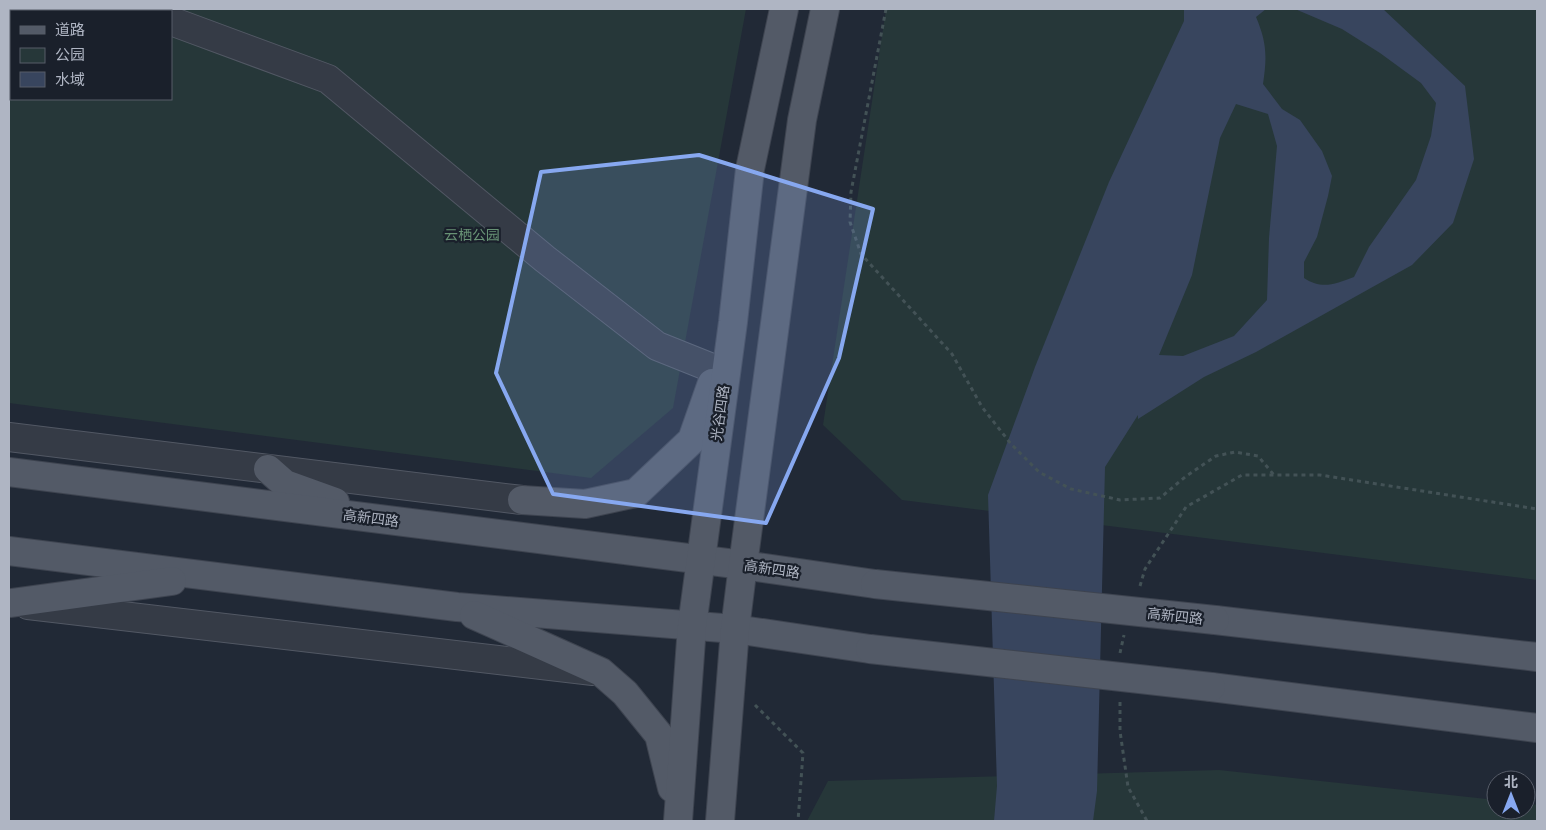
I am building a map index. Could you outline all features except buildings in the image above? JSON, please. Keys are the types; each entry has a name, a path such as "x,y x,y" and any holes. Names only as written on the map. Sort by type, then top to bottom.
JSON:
{"main road":[{"name":"光谷四路","path":"678,817 692,626 733,322 750,169 784,9"},
{"path":"720,821 735,630 743,565 802,120 825,9"},
{"path":"522,500 585,504 636,493 692,440 733,322"},
{"path":"268,469 285,484 384,520"},
{"name":"高新四路","path":"9,472 743,565 875,584 1537,657"},
{"path":"522,500 588,546"},
{"path":"9,551 457,607 735,630 870,649 1211,687 1537,728"},
{"path":"10,603 208,576"},
{"path":"457,607 601,672 625,693 659,736 678,817"}],"street":[{"path":"172,21 328,79 545,260 657,346 717,370"},
{"path":"9,437 522,500"},
{"path":"10,603 601,672"}],"path":[{"path":"886,9 851,192 850,222 861,254 952,354 982,407 1011,444 1039,472 1071,488 1120,500 1160,498 1185,477 1216,456 1236,452 1258,456 1274,475"},
{"path":"1137,595 1145,569 1186,507 1242,475 1320,475 1537,509"},
{"path":"1120,657 1120,648 1125,630"},
{"path":"732,681 804,753 798,821"},
{"path":"1120,694 1120,731 1128,788 1147,821"}],"highlighted area":[{"path":"699,155 873,209 839,358 766,523 553,494 496,373 541,172"}],"green space":[{"name":"云栖公园","path":"9,9 746,9 673,408 591,478 9,403"},
{"path":"886,9 1537,9 1537,580 902,500 823,425"},
{"path":"1219,770 1486,799 1486,820 1536,820 1536,805 1537,821 807,821 828,781"}],"water":[{"path":"1184,9 1266,9 1256,17 1265,50 1263,84 1282,109 1300,120 1322,151 1332,176 1317,237 1304,262 1304,278 1311,282 1329,285 1354,277 1369,247 1416,180 1431,136 1436,103 1421,83 1380,53 1342,29 1295,9 1383,9 1465,86 1474,159 1453,223 1412,265 1256,352 1204,377 1138,419 1138,415 1105,467 1097,791 1093,821 994,821 997,786 988,495 1035,367 1109,182 1184,21","holes":["1236,104 1268,114 1277,146 1269,238 1267,300 1234,336 1183,356 1159,355 1192,275 1220,138"]}]}
